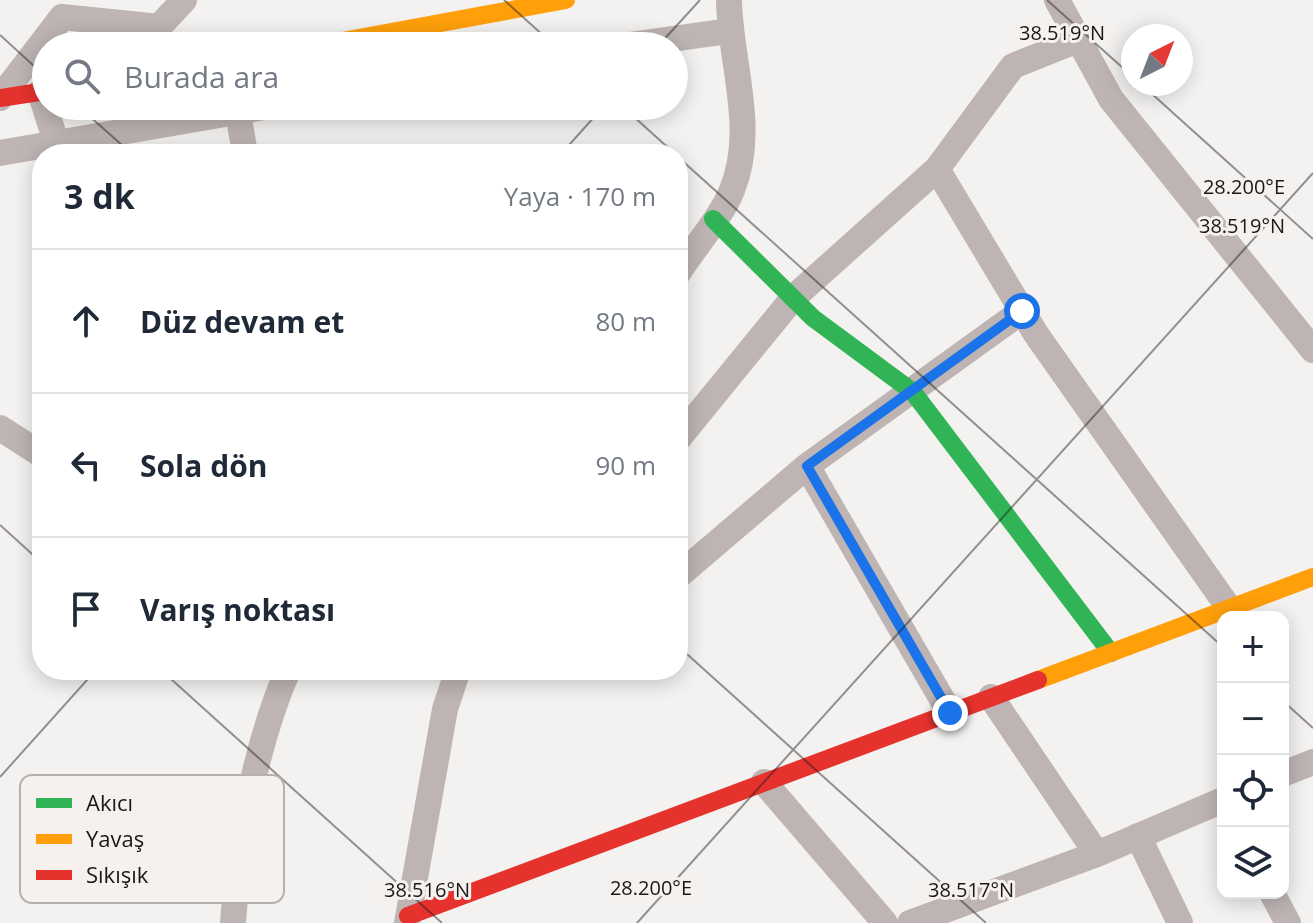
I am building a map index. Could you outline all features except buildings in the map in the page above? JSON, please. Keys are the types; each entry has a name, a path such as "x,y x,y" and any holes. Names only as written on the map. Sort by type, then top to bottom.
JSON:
{"street":[{"path":"155,32 184,0"},
{"path":"391,32 566,0"},
{"path":"688,258 732,190 744,126 729,31 729,0"},
{"path":"1057,0 1111,99 1312,347"},
{"path":"42,32 57,8 160,27"},
{"path":"688,37 729,31"},
{"path":"688,427 793,298 937,169 1013,66 1078,40"},
{"path":"0,98 32,47"},
{"path":"0,98 32,93"},
{"path":"51,120 58,144"},
{"path":"81,144 188,120"},
{"path":"239,120 243,144"},
{"path":"0,153 32,151"},
{"path":"937,169 1022,311 1229,608"},
{"path":"713,219 813,318 913,392 1111,653"},
{"path":"688,567 807,466 1022,311"},
{"path":"0,428 32,449"},
{"path":"807,466 950,713"},
{"path":"407,919 1313,577"},
{"path":"256,775 270,713 284,680"},
{"path":"407,919 445,709 455,680"},
{"path":"991,697 1097,854"},
{"path":"1289,772 1313,762"},
{"path":"764,782 885,923"},
{"path":"910,923 1097,854 1217,803"},
{"path":"1138,836 1180,923"},
{"path":"1275,899 1288,923"},
{"path":"233,923 234,903"}],"traffic: fast":[{"path":"713,219 813,318 913,392 1111,653"}],"traffic: slow":[{"path":"391,32 566,0"},
{"path":"1038,680 1313,577"}],"traffic: jam":[{"path":"0,98 32,93"},
{"path":"408,916 1038,680"}],"route":[{"path":"950,713 807,466 1022,311"}]}
